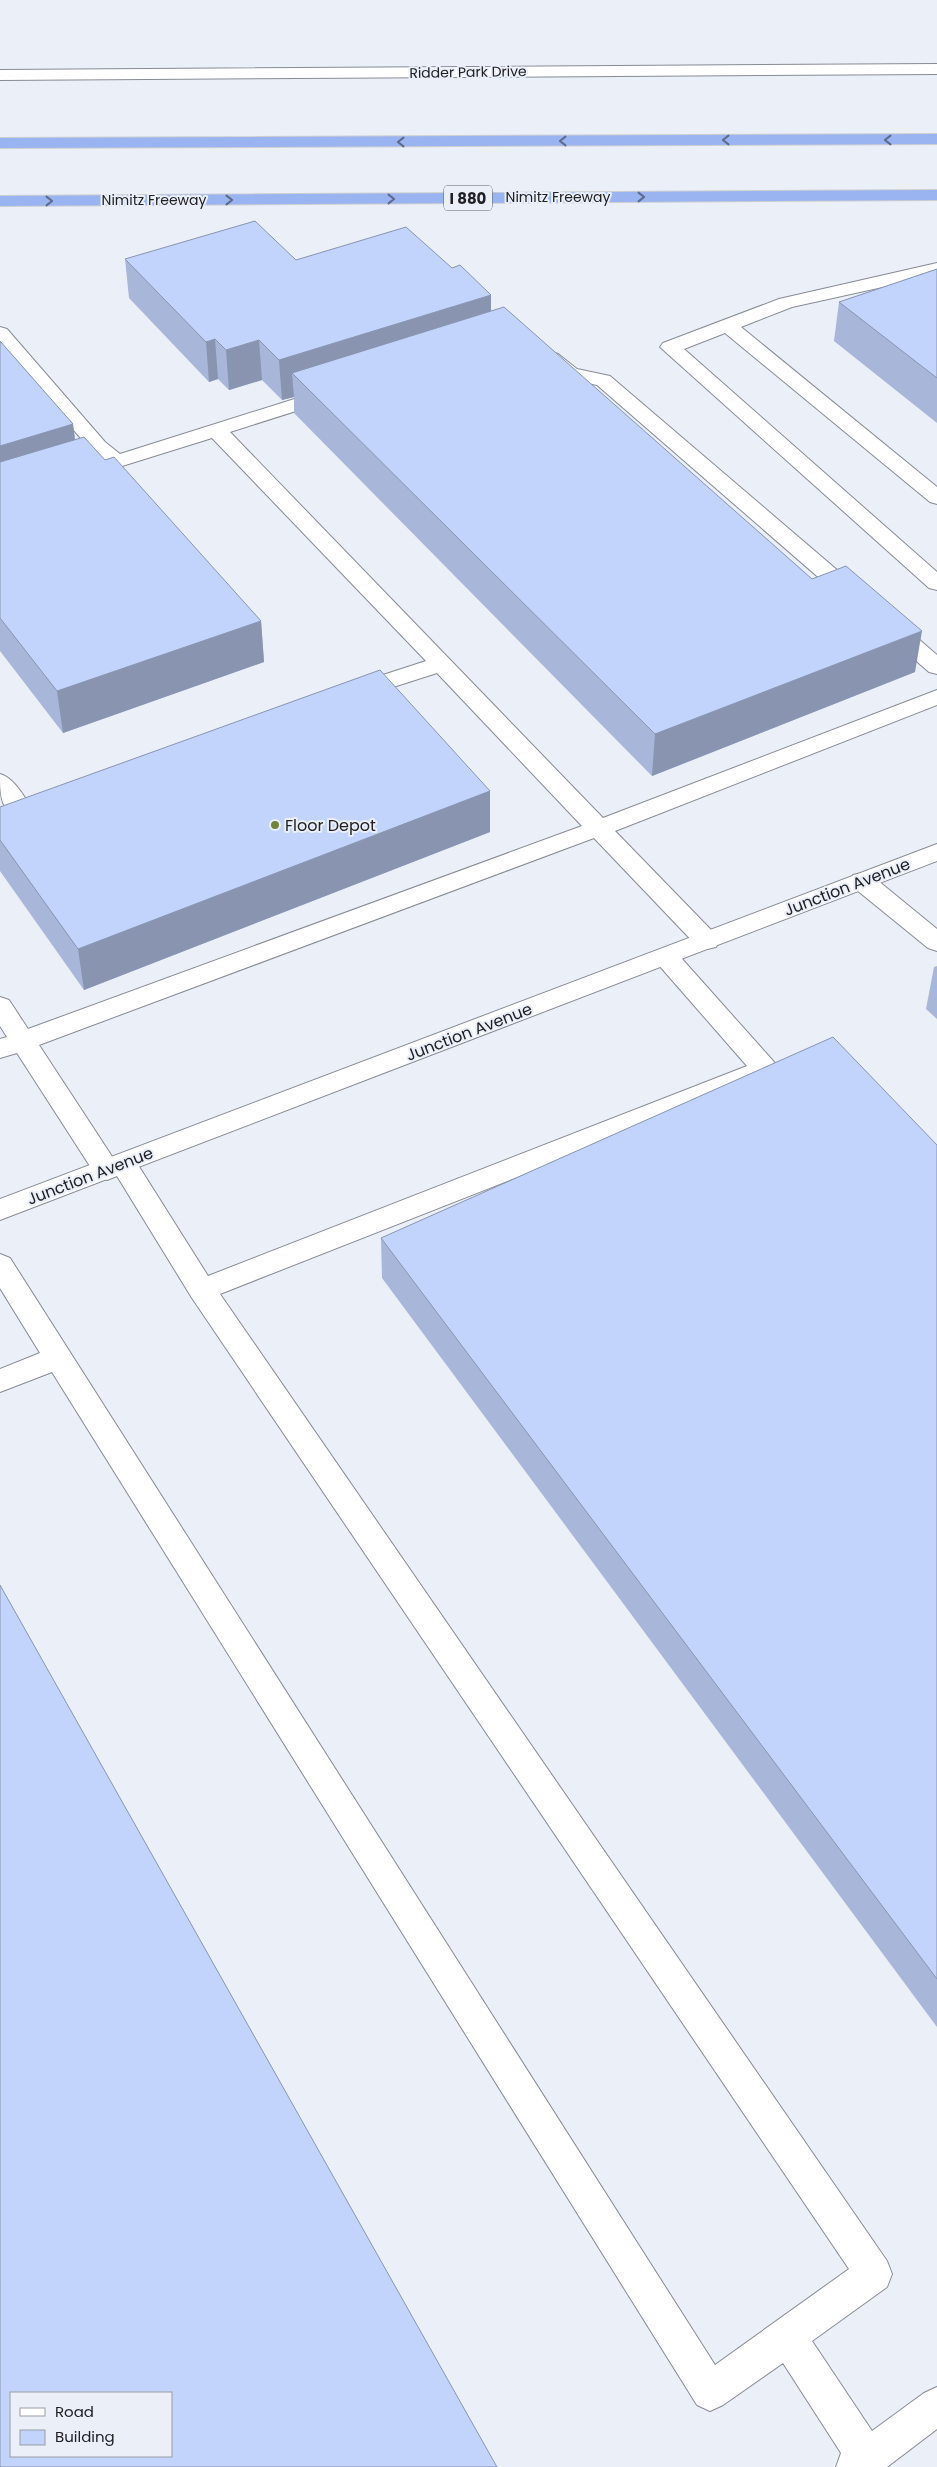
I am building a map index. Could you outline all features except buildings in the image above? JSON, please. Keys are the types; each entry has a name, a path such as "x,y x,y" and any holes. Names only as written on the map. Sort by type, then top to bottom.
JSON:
{"highway":[{"path":"0,143 937,140"},
{"name":"Nimitz Freeway","path":"0,201 937,195"}],"street":[{"name":"Ridder Park Drive","path":"0,75 937,69"},
{"path":"937,269 786,303 726,324 670,347 937,583"},
{"path":"726,324 937,498"},
{"path":"0,333 98,446 117,461"},
{"path":"534,346 571,374 603,380 937,667"},
{"path":"63,478 349,388"},
{"path":"217,431 707,941"},
{"path":"331,699 441,664"},
{"path":"11,1045 600,828 937,697"},
{"path":"0,782 19,807"},
{"name":"Junction Avenue","path":"0,1210 937,852"},
{"path":"862,881 937,942"},
{"path":"202,1290 765,1070 666,957"},
{"path":"0,1006 11,1045 115,1167 202,1290 874,2274 710,2392 0,1265"},
{"path":"0,1381 58,1358"},
{"path":"787,2336 861,2463 937,2406"}],"place":[{"name":"Floor Depot","path":"275,825"}]}
